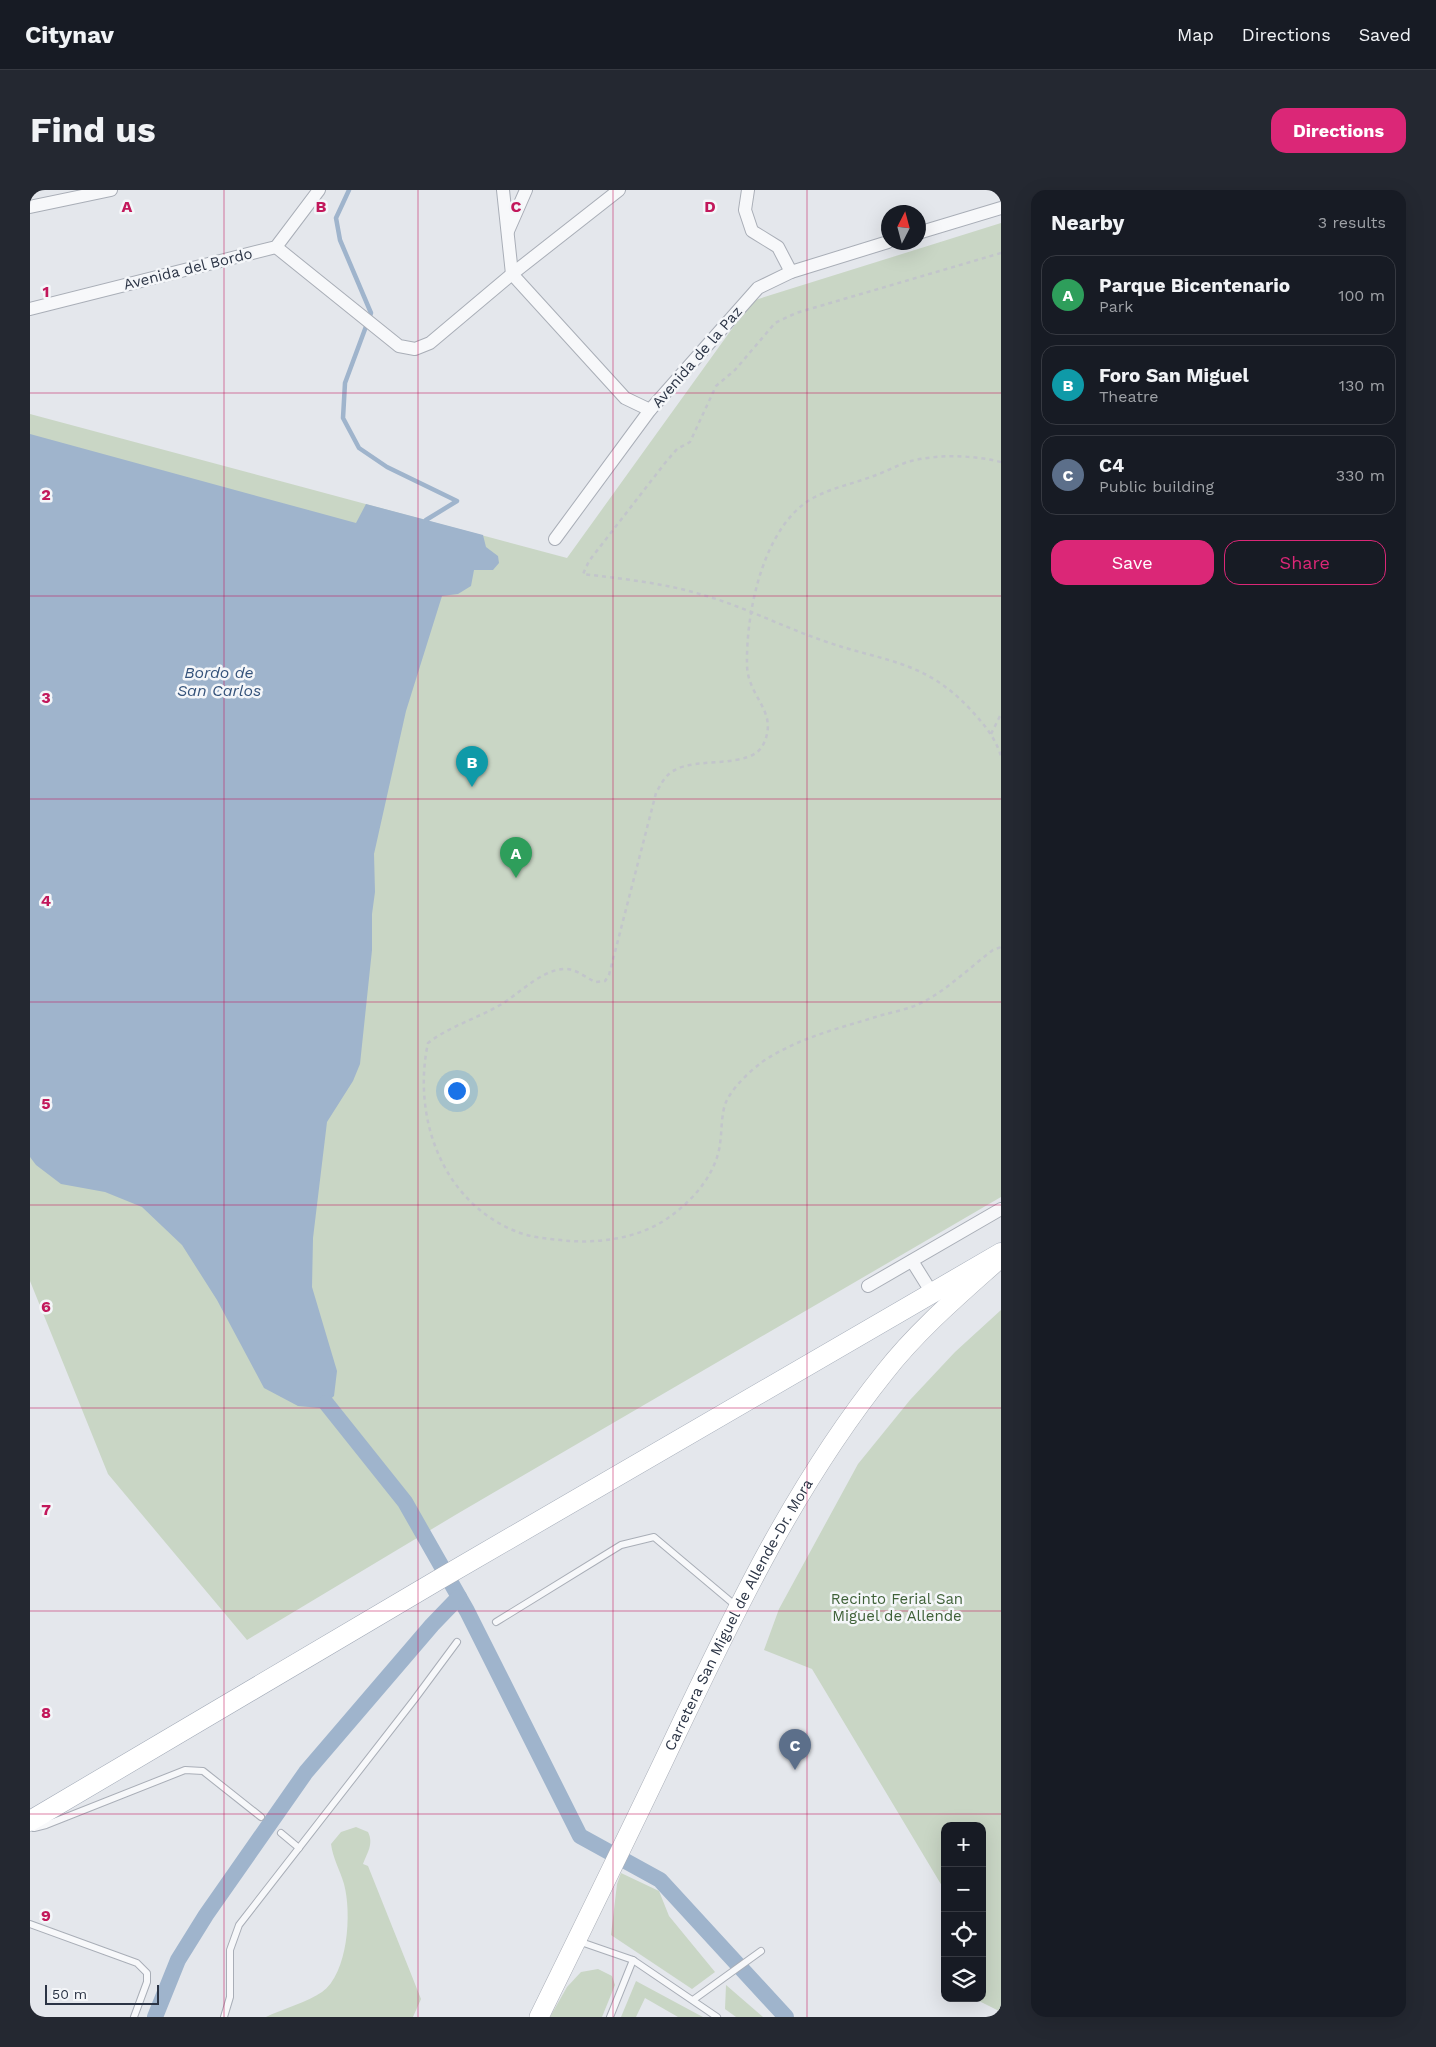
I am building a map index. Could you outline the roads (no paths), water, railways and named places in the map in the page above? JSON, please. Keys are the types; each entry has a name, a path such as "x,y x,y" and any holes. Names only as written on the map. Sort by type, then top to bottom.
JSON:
{"main road":[{"path":"30,1821 446,1575 1001,1253"},
{"name":"Carretera San Miguel de Allende-Dr. Mora","path":"539,2017 612,1869 737,1606 774,1536 845,1425 886,1370 928,1325 1001,1258"}],"street":[{"path":"30,207 110,190"},
{"path":"319,190 276,247 398,346 415,349 430,343 512,274 620,190"},
{"path":"503,190 512,274 625,398 650,410"},
{"path":"508,231 526,190"},
{"path":"748,190 745,210 752,231 778,247 791,272"},
{"path":"926,231 1001,208"},
{"name":"Avenida de la Paz","path":"555,539 650,410 758,288 791,272 881,244"},
{"name":"Avenida del Bordo","path":"30,309 276,247"},
{"path":"868,1286 1001,1208"},
{"path":"912,1261 932,1293"}],"lane":[{"path":"496,1622 621,1545 654,1537 737,1606"},
{"path":"224,2017 230,1997 230,1950 239,1925 457,1642"},
{"path":"30,1828 46,1825 185,1770 203,1771 261,1817"},
{"path":"281,1833 299,1848"},
{"path":"30,1924 137,1963 147,1973 147,1982 134,2017"},
{"path":"576,1941 634,1960 717,2017"},
{"path":"693,2000 761,1951"},
{"path":"610,2017 634,1960"}],"water":[{"name":"Bordo de San Carlos","path":"30,434 356,523 366,504 483,535 486,547 498,556 499,563 493,570 474,570 471,586 458,594 442,596 406,711 374,854 375,892 372,914 372,950 360,1064 353,1081 327,1122 313,1238 312,1287 337,1371 334,1396 320,1408 298,1406 264,1388 217,1300 182,1245 142,1207 105,1192 61,1184 36,1165 30,1157"}],"waterway":[{"path":"349,190 336,218 340,240 371,313 345,383 343,418 359,448 387,467 457,501 426,520"},
{"path":"326,1403 405,1502 467,1611 580,1836 660,1880 786,2017"},
{"path":"155,2017 178,1960 206,1915 306,1772 432,1625 459,1597"}],"place":[{"name":"Foro San Miguel","path":"472,787"},
{"name":"Parque Bicentenario","path":"516,878"},
{"name":"C4","path":"795,1770"}],"park label":[{"name":"Recinto Ferial San Miguel de Allende","path":"897,1608"}]}
